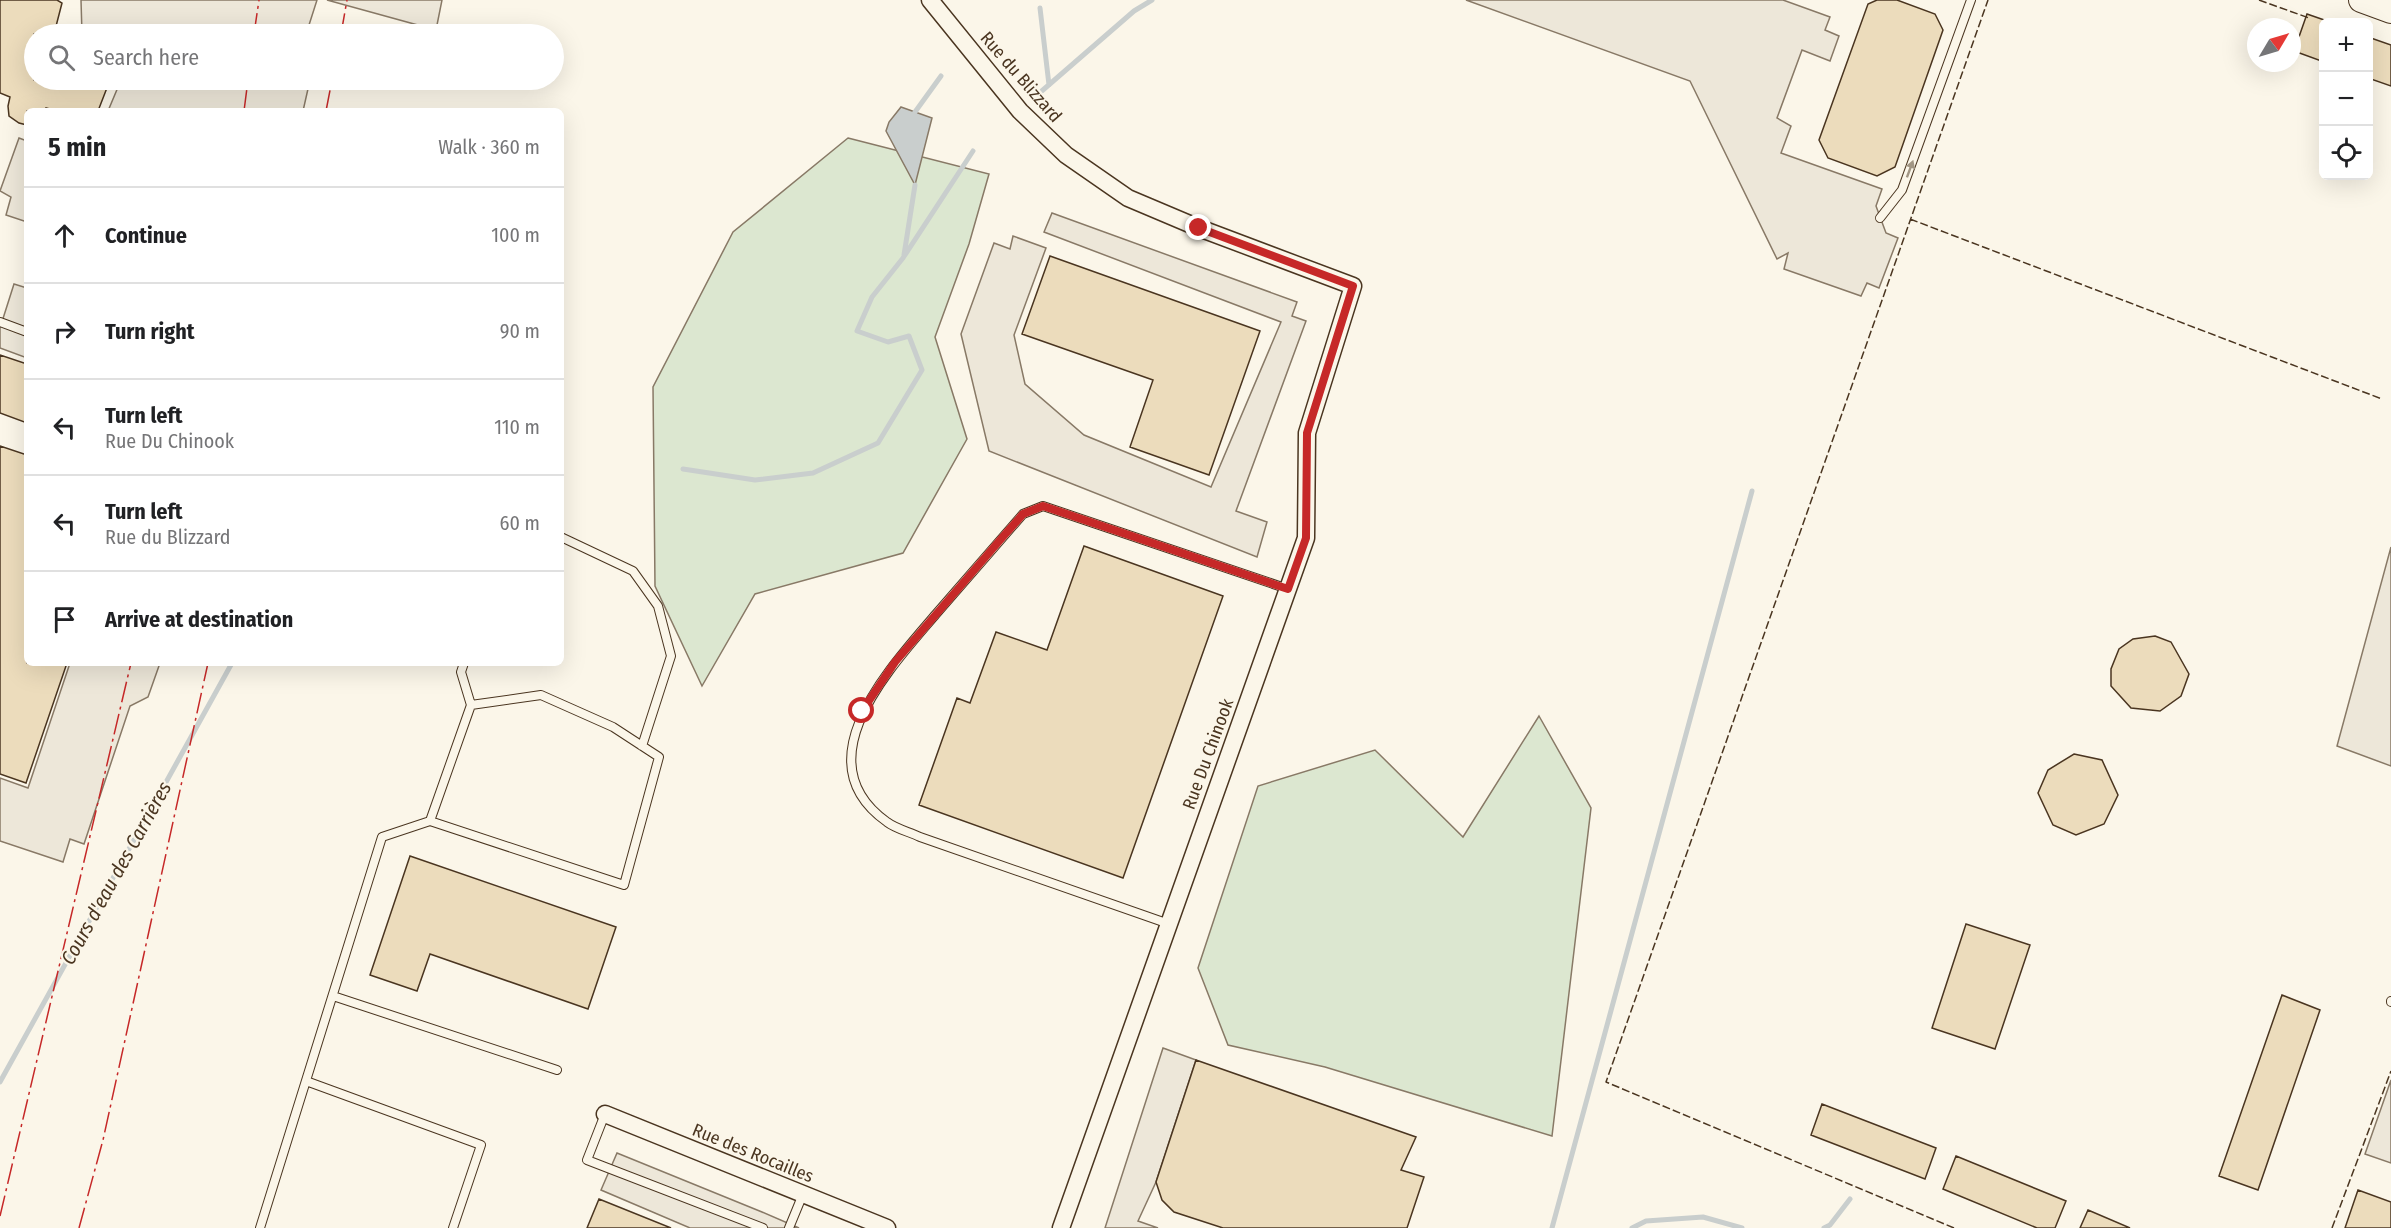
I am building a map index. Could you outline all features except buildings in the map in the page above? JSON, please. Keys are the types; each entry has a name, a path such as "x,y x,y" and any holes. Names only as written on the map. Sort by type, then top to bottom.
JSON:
{"main road":[{"path":"2361,0 2391,11"}],"street":[{"name":"Rue du Blizzard","path":"930,0 1020,111 1066,155 1128,198 1199,228 1353,286"},
{"name":"Rue Du Chinook","path":"1061,1228 1306,538 1307,433 1353,286"},
{"name":"Rue des Rocailles","path":"605,1114 887,1228"}],"lane":[{"path":"1880,219 1902,190 1971,0"},
{"path":"0,322 24,331"},
{"path":"1169,924 920,837 888,823 870,808 856,785 850,753 862,711 895,662 1023,514 1043,506 1288,589"},
{"path":"564,538 633,571 658,606 671,656 642,746"},
{"path":"430,821 471,705 461,672 463,666"},
{"path":"260,1228 382,837 430,821 624,885 659,757 613,727 541,695 471,705"},
{"path":"333,996 557,1070"},
{"path":"306,1081 481,1145 453,1228"},
{"path":"605,1114 586,1160 763,1228"},
{"path":"789,1228 803,1194"}],"green space":[{"path":"848,138 989,174 969,244 935,337 967,439 903,553 755,594 702,686 655,586 653,387 733,232"},
{"path":"1539,716 1591,808 1552,1136 1325,1067 1228,1045 1198,968 1258,786 1375,750 1463,837"}],"shaded area":[{"path":"81,0 317,0 309,24 82,24"},
{"path":"327,0 442,0 437,24 414,24"},
{"path":"1466,0 1783,0 1830,17 1825,30 1839,36 1830,61 1802,50 1777,118 1791,126 1781,153 1882,189 1876,206 1886,233 1898,238 1879,288 1867,283 1861,296 1784,269 1788,253 1777,259 1690,81"},
{"path":"117,90 308,90 304,108 109,108"},
{"path":"901,107 932,118 915,185 886,131 889,122"},
{"path":"19,138 24,140 24,221 6,215 11,197 0,191"},
{"path":"1052,213 1297,302 1292,316 1306,321 1236,511 1267,522 1257,557 989,451 961,334 994,243 1010,249 1013,236 1046,248 1014,335 1025,384 1084,435 1211,487 1281,322 1044,232"},
{"path":"14,284 24,287 24,357 0,348 0,328"},
{"path":"2391,547 2391,766 2337,746"},
{"path":"69,666 159,666 148,697 130,706 84,844 70,839 63,862 0,841 0,778 28,788"},
{"path":"1163,1048 1196,1060 1156,1182 1138,1221 1158,1228 1105,1228"},
{"path":"2391,1080 2391,1163 2365,1154"},
{"path":"617,1153 799,1228 690,1228 601,1190"}],"waterway":[{"name":"Cours d'eau des Carrières","path":"1036,96 1134,11 1152,0"},
{"path":"1040,8 1049,85"},
{"path":"915,112 941,76"},
{"name":"Cours d'eau des Carrières","path":"683,469 755,480 813,473 878,443 922,370 909,336 888,342 857,331 872,297 903,258 973,151"},
{"path":"904,255 915,185"},
{"path":"1552,1228 1752,491"},
{"name":"Cours d'eau des Carrières","path":"0,1082 230,666"},
{"path":"1824,1228 1830,1225 1850,1199"},
{"path":"1632,1228 1646,1221 1703,1217 1742,1228"}],"fence":[{"path":"1954,1228 1606,1082 1988,0"},
{"path":"2259,0 2309,18"},
{"path":"1910,219 2382,399"},
{"path":"2332,1228 2391,1071"}],"power":[{"path":"255,24 259,0"},
{"path":"343,24 347,0"},
{"path":"244,108 247,90"},
{"path":"327,108 330,90"},
{"path":"0,1216 130,666"},
{"path":"79,1228 103,1140 207,666"}],"route":[{"path":"862,711 895,662 1023,514 1043,506 1288,589 1306,538 1307,433 1353,286 1199,228"}]}
